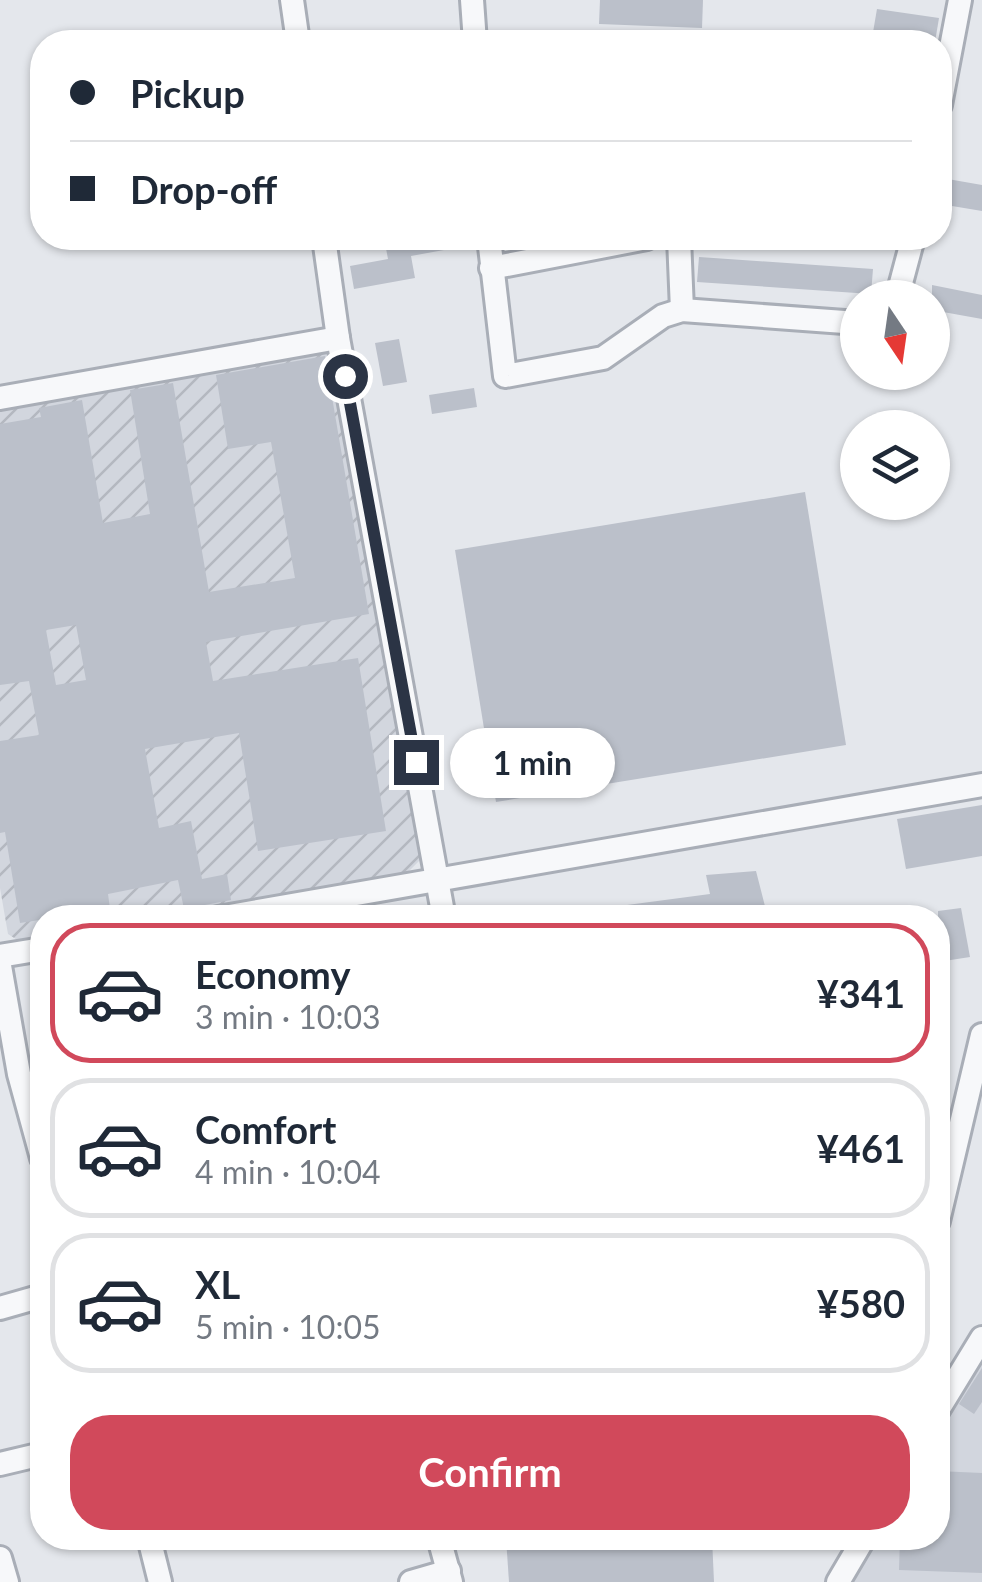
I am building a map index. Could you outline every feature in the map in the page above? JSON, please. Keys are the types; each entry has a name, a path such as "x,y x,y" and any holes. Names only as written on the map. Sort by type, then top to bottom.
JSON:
{"street":[{"path":"292,0 296,30"},
{"path":"472,0 475,30"},
{"path":"952,42 960,0"},
{"path":"326,250 338,338 442,905"},
{"path":"490,250 505,376 603,358 662,316 682,310 840,322"},
{"path":"491,268 585,250"},
{"path":"680,250 682,310"},
{"path":"902,280 911,250"},
{"path":"0,398 338,338"},
{"path":"287,905 982,784"},
{"path":"0,956 30,951"},
{"path":"0,966 12,1064 30,1120"},
{"path":"950,1171 982,1036"},
{"path":"0,1308 30,1299"},
{"path":"950,1390 982,1338"},
{"path":"0,1464 30,1457"},
{"path":"151,1550 160,1582"},
{"path":"410,1582 450,1577 442,1550"},
{"path":"838,1582 857,1550"},
{"path":"0,1558 7,1582"}],"shaded area":[{"path":"323,348 331,354 421,859 408,872 226,905 30,905 30,941 22,943 8,934 0,888 0,408"},
{"path":"982,1348 982,1582 846,1582 864,1550 950,1550 950,1400"}],"building":[{"path":"600,0 703,0 702,28 599,24"},
{"path":"877,9 939,18 937,30 873,30"},
{"path":"952,180 982,185 982,211 952,206"},
{"path":"386,250 444,250 411,256 415,278 354,289 350,266 388,259"},
{"path":"699,257 873,269 872,280 840,280 840,292 697,282"},
{"path":"950,289 982,295 982,319 950,313"},
{"path":"399,339 407,382 383,386 375,343"},
{"path":"325,356 369,614 206,642 213,681 358,658 386,831 258,851 239,733 145,749 159,828 191,821 202,879 227,874 231,900 183,905 178,880 108,894 109,905 30,905 30,921 20,923 5,832 0,833 0,741 39,735 29,681 0,685 0,424 41,417 39,408 82,400 103,523 150,514 130,390 173,383 209,592 295,578 271,442 228,449 216,375","holes":["76,625 86,680 56,685 46,630"]},
{"path":"474,388 477,407 432,414 429,395"},
{"path":"805,492 846,745 496,802 455,550"},
{"path":"982,805 982,856 906,869 897,819"},
{"path":"756,871 765,905 627,905 710,894 706,875"},
{"path":"961,908 970,957 950,960 950,909"},
{"path":"982,1368 982,1402 974,1414 959,1404"},
{"path":"950,1472 982,1473 982,1573 899,1570 900,1550 950,1550"},
{"path":"507,1550 713,1550 714,1582 509,1582"}],"route":[{"path":"345,376 416,762"}]}
